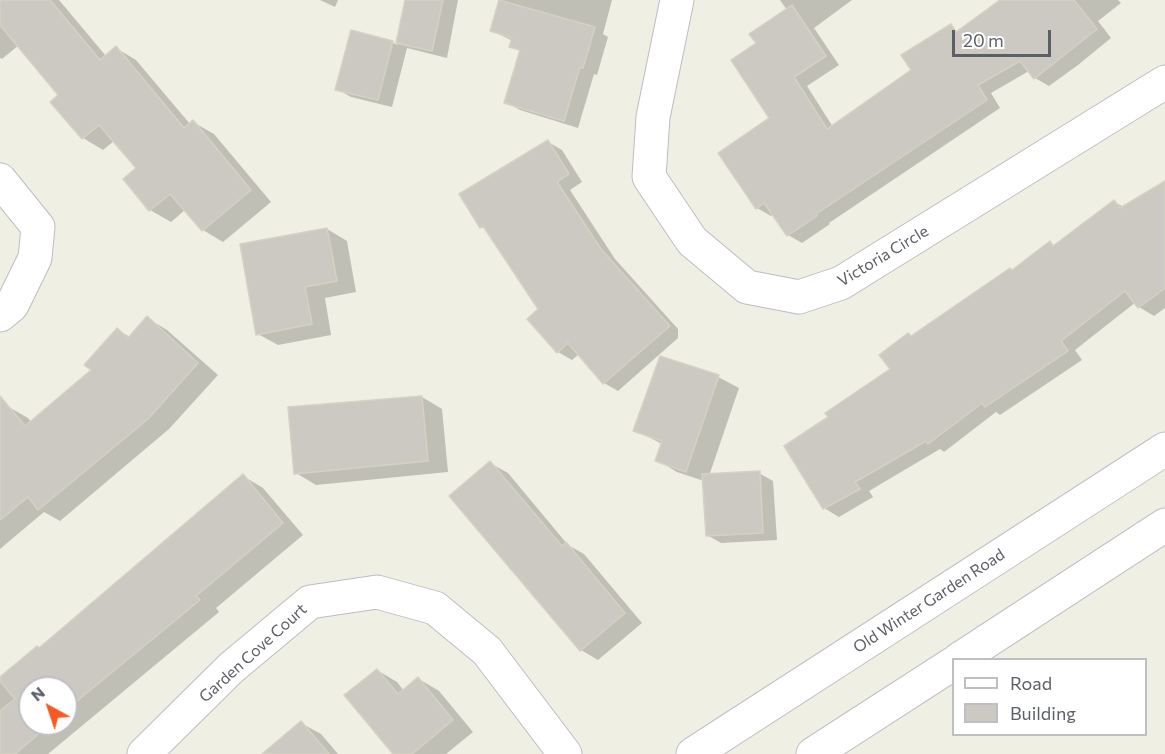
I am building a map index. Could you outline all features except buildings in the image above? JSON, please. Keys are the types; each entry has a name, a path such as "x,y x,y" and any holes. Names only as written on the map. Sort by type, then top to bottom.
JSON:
{"street":[{"name":"Victoria Circle","path":"676,0 653,117 650,177 692,241 747,287 799,297 841,284 1165,82"},
{"path":"0,180 38,227 35,258 12,305 0,315"},
{"name":"Old Winter Garden Road","path":"693,754 1165,449"},
{"path":"961,658 1165,525"},
{"name":"Garden Cove Court","path":"144,754 231,668 310,602 377,592 435,608 487,651 565,754"},
{"path":"813,754 952,664"}]}
